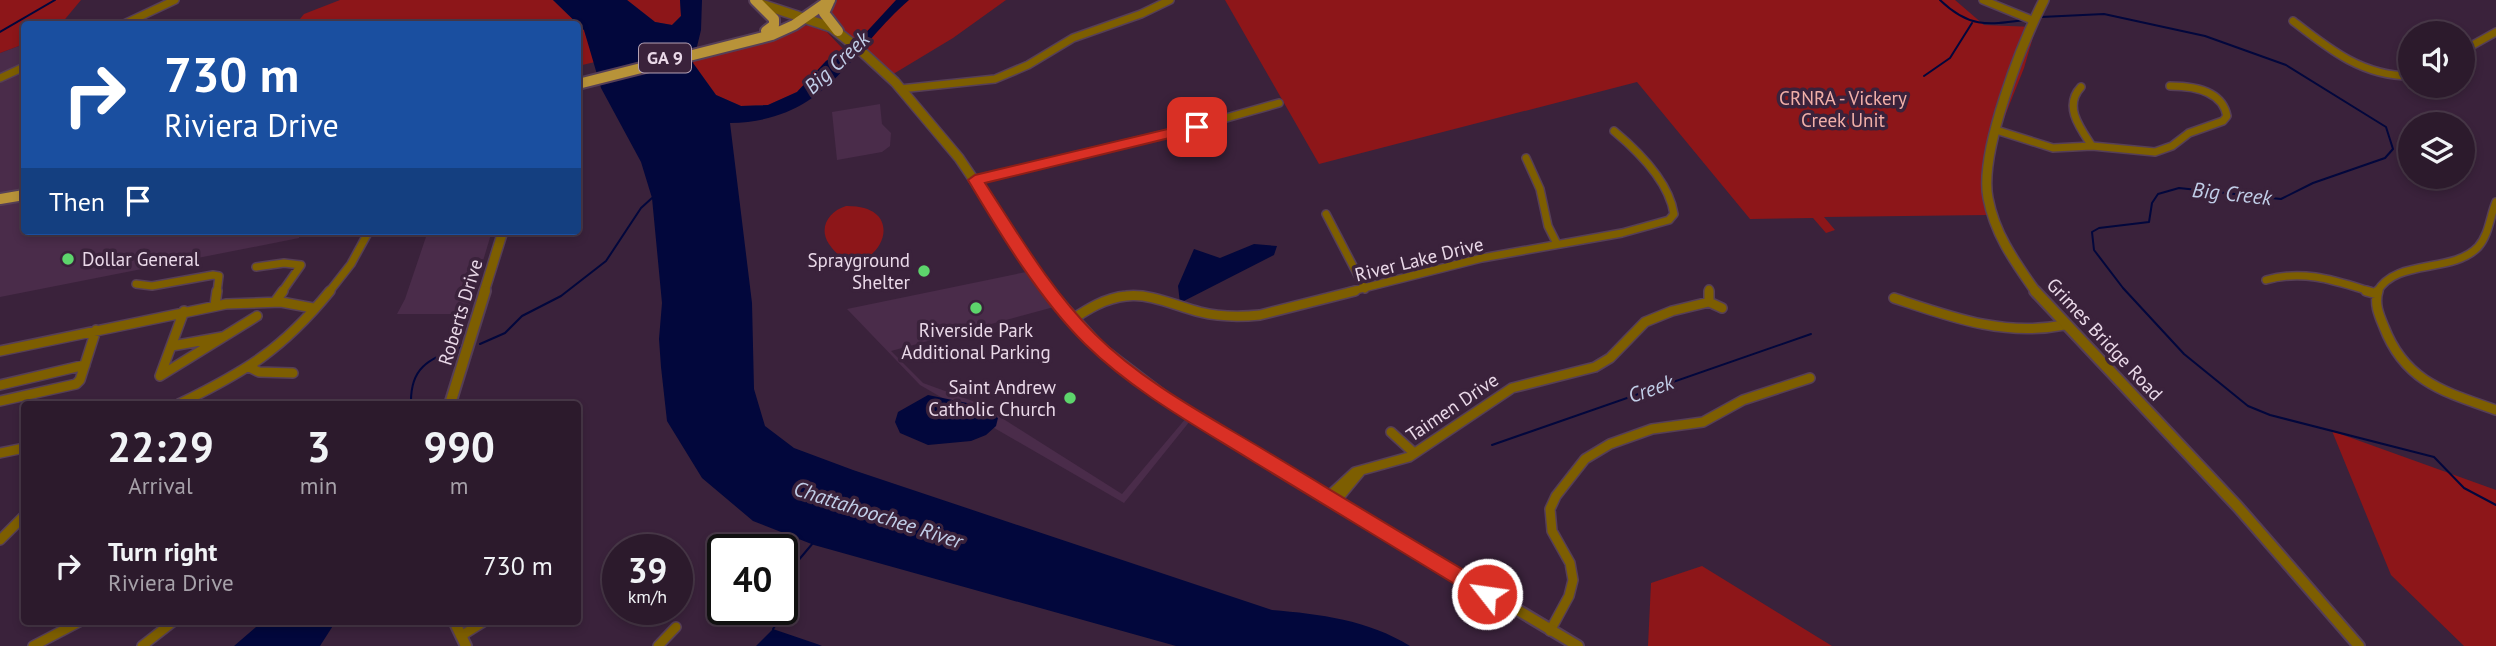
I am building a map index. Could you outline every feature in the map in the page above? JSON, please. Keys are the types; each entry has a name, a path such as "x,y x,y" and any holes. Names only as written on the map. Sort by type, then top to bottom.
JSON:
{"main road":[{"path":"755,0 774,19 774,25 766,32"},
{"name":"GA 9","path":"581,80 782,31 830,0"},
{"path":"830,0 824,13 838,31"},
{"name":"GA 9","path":"747,40 802,19"},
{"path":"0,192 21,188"},
{"path":"0,199 21,196"}],"street":[{"path":"130,21 175,0"},
{"path":"755,0 772,10 838,31 900,89 930,120 975,180 1039,278 1071,320 1107,355 1151,388 1441,567 1578,646"},
{"path":"900,89 976,82 1003,76 1028,65 1073,38 1141,14 1170,0"},
{"path":"1983,0 2032,20"},
{"name":"Grimes Bridge Road","path":"2042,3 2028,31 1985,173 1993,219 2019,272 2064,325 2238,507 2358,646"},
{"path":"2293,21 2338,56 2356,65 2398,75"},
{"path":"2475,44 2496,32"},
{"path":"0,78 21,68"},
{"path":"1996,130 2053,148 2092,146 2146,152 2163,150 2189,133 2223,121 2227,116 2227,110 2220,100 2206,92 2170,86"},
{"path":"2081,87 2074,94 2072,108 2092,146"},
{"path":"975,180 1191,128 1279,103"},
{"path":"2227,110 2240,111"},
{"name":"River Lake Drive","path":"1071,320 1102,302 1127,296 1152,296 1203,313 1242,317 1275,313 1482,258 1660,224 1674,214 1672,199 1629,143 1614,131"},
{"path":"1526,158 1539,189 1548,226 1557,244"},
{"path":"2496,202 2485,237 2472,253 2450,264 2392,278 2382,284 2376,294 2377,308 2389,344 2410,371 2441,390 2496,410"},
{"path":"1326,214 1365,289"},
{"path":"186,401 248,367 283,341 350,265 367,235"},
{"name":"Roberts Drive","path":"451,401 502,235"},
{"path":"256,267 284,263 301,265 275,302"},
{"path":"2266,280 2281,274 2305,273 2376,294"},
{"path":"136,284 152,286 219,276 215,305"},
{"path":"1709,289 1709,302 1722,308"},
{"path":"1894,298 2002,330 2036,331 2064,325"},
{"path":"0,351 215,305 275,302 313,308"},
{"name":"Taimen Drive","path":"1332,498 1360,472 1400,461 1516,386 1591,369 1615,355 1634,330 1646,322 1709,302"},
{"path":"184,311 160,376 229,336 257,316"},
{"path":"0,401 71,386 80,380 96,330"},
{"path":"172,346 229,336"},
{"path":"0,385 85,365"},
{"path":"248,367 259,372 293,373"},
{"path":"1550,631 1569,596 1573,580 1570,563 1552,531 1550,509 1556,496 1585,459 1610,444 1652,429 1703,422 1743,400 1810,377"},
{"path":"1391,432 1414,453"},
{"path":"0,453 21,449"},
{"path":"0,540 21,519"},
{"path":"33,646 73,625"},
{"path":"142,646 169,625"},
{"path":"456,625 463,641 481,625"},
{"path":"658,646 676,627"}],"shaded area":[{"path":"21,45 21,235 299,235 299,238 0,297 0,53"},
{"path":"880,104 882,124 891,133 890,146 882,152 837,160 832,112"},
{"path":"427,235 491,235 467,314 397,314 405,299"},
{"path":"1026,272 1100,345 1194,416 1124,503 920,385 847,309","holes":["1054,307 1091,345 1187,417 1122,494 978,403 923,383 891,351"]}],"green space":[{"path":"0,0 81,0 64,21 21,21 21,45 0,53"},
{"path":"340,0 553,0 575,21 298,21 304,14"},
{"path":"627,0 680,0 681,16 672,25 655,22"},
{"path":"833,0 1006,0 953,38 890,76 845,33 817,16"},
{"name":"CRNRA - Vickery Creek Unit","path":"1225,0 1955,0 1984,25 2036,27 2024,68 1983,171 1988,215 1824,217 1835,230 1826,233 1813,218 1750,219 1637,82 1319,164"},
{"path":"808,25 827,32 843,49 826,61 797,92 768,105 741,106 716,95 693,63 694,58"},
{"path":"581,27 584,30 595,62 581,65"},
{"path":"846,206 869,210 880,219 884,232 880,245 870,255 858,261 843,258 826,238 825,226 830,216"},
{"path":"2332,431 2496,490 2496,646 2464,646 2391,575"},
{"path":"1702,566 1832,646 1648,646 1651,583"}],"water":[{"name":"Chattahoochee River","path":"553,0 627,0 655,22 672,25 681,16 680,0 702,0 701,30 693,63 716,95 741,106 768,105 797,92 826,61 859,40 896,0 909,0 833,81 813,97 790,111 763,119 730,123 752,303 754,389 765,426 794,448 853,470 1272,610 1326,616 1361,624 1410,646 1176,646 814,545 798,539 798,534 786,534 753,521 702,478 667,421 659,339 662,303 652,198 641,162 601,88 581,21 575,21"},
{"path":"1254,244 1277,246 1274,255 1180,303 1178,286 1194,249 1220,258"},
{"path":"928,395 977,405 998,418 996,426 986,435 971,441 928,445 900,433 895,422 898,412"},
{"path":"258,625 333,625 320,646 234,646"},
{"path":"773,629 817,644 822,646 756,646"}],"waterway":[{"path":"0,32 55,0"},
{"name":"Big Creek","path":"1940,0 1960,16 1970,20 1989,23 2025,20"},
{"name":"Big Creek","path":"2041,17 2104,14 2205,36 2286,65 2386,127 2393,149 2385,158 2313,183 2281,199 2179,188 2158,194 2152,203 2149,222 2099,228 2092,232 2094,250 2123,288 2184,354 2248,406 2270,415 2434,457 2464,488 2496,505"},
{"path":"1924,76 1950,58 1972,23"},
{"path":"480,344 505,333 522,316 561,296 606,261 641,208 652,198"},
{"name":"Creek","path":"1492,445 1811,334"},
{"path":"411,401 414,381 423,366 460,347"},
{"path":"773,629 786,610 786,575 813,543"}],"place":[{"name":"Dollar General","path":"68,259"},
{"name":"Sprayground Shelter","path":"924,271"},
{"name":"Riverside Park Additional Parking","path":"976,308"},
{"name":"Saint Andrew Catholic Church","path":"1070,398"}],"route":[{"path":"1197,127 975,180 1054,299 1071,320 1111,358 1206,424 1487,594"}]}
